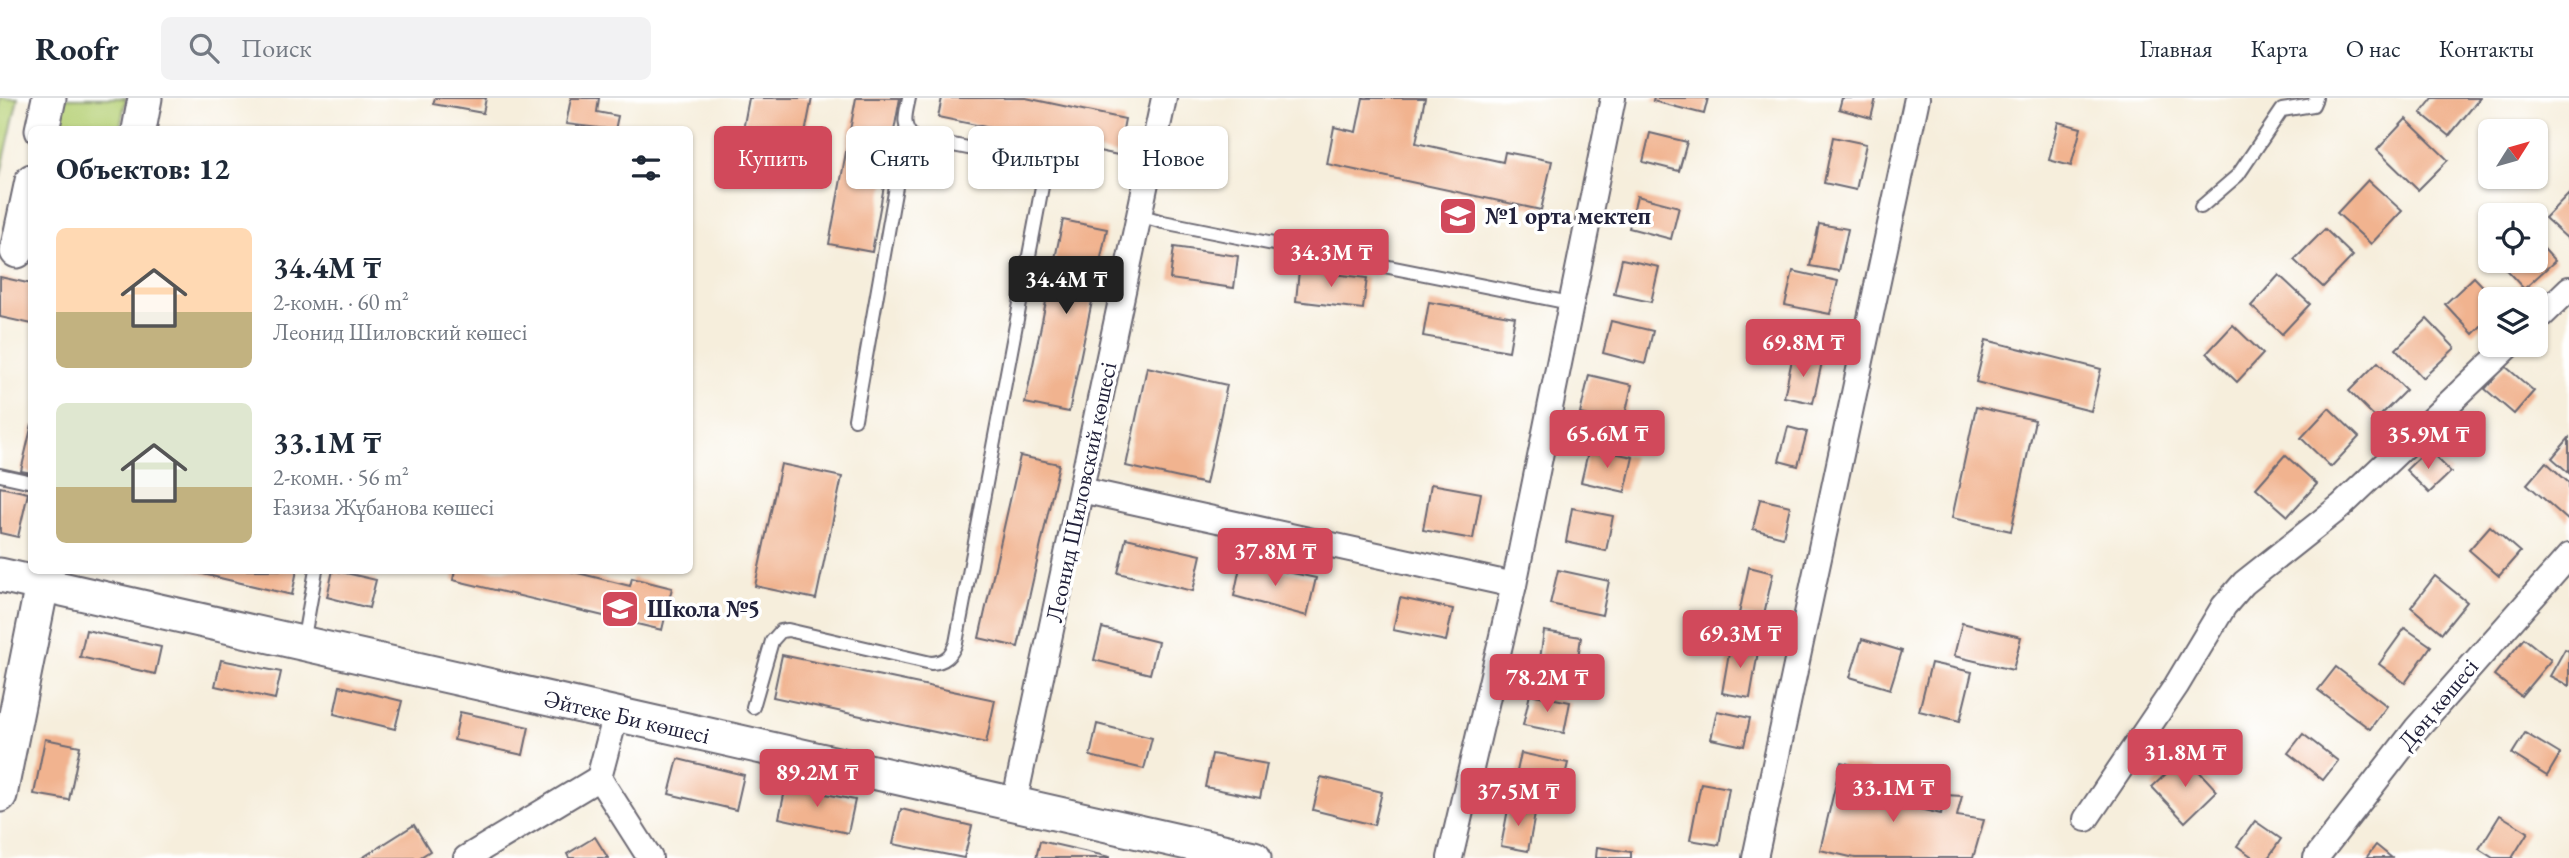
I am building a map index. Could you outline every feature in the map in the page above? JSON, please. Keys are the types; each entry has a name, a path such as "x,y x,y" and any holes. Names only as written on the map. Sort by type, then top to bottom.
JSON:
{"street":[{"path":"43,126 49,98"},
{"path":"140,126 145,98"},
{"path":"1450,858 1514,585 1613,98"},
{"path":"1755,858 1917,98"},
{"name":"Леонид Шиловский көшесі","path":"1014,804 1139,215 1157,99"},
{"path":"16,250 28,198"},
{"path":"2548,309 2569,289"},
{"path":"2086,819 2176,686 2224,606 2244,583 2341,506 2497,357"},
{"path":"1081,490 1514,585"},
{"name":"Дөң көшесі","path":"2316,858 2416,729 2569,556"},
{"name":"Әйтеке Би көшесі","path":"0,575 44,578 303,644 1254,858"},
{"path":"0,795 5,748 44,578"},
{"path":"466,858 599,778 616,714"},
{"path":"599,778 650,858"}],"lane":[{"path":"906,126 909,98"},
{"path":"2201,207 2238,175 2282,110 2313,105 2316,98"},
{"path":"753,707 772,641 781,631 931,663 942,662 952,654 956,643 1044,176 1040,163 954,144"},
{"path":"855,419 896,189"},
{"path":"1139,215 1570,303"},
{"path":"0,475 28,481"},
{"path":"303,644 315,574"}],"green space":[{"path":"0,98 18,98 0,178"},
{"path":"61,98 126,98 121,126 55,126"}],"building":[{"path":"435,98 486,98 483,113 433,104"},
{"path":"571,98 599,98 597,112 618,116 616,126 566,124"},
{"path":"749,98 812,98 806,126 744,126"},
{"path":"856,98 900,98 895,126 851,126"},
{"path":"942,98 1026,98 1125,119 1124,126 1118,126 1118,155 1104,152 1104,126 981,126 938,117"},
{"path":"1363,98 1425,98 1416,143 1503,162 1505,152 1552,161 1541,210 1327,164 1334,127 1356,132"},
{"path":"1654,98 1708,98 1704,114 1653,101"},
{"path":"1842,98 1876,98 1871,118 1839,109"},
{"path":"2433,98 2480,98 2449,136 2421,113"},
{"path":"2406,119 2448,160 2418,190 2377,150"},
{"path":"2058,122 2081,128 2071,166 2049,160"},
{"path":"1650,133 1687,142 1679,171 1643,162"},
{"path":"1833,137 1866,144 1856,190 1824,183"},
{"path":"846,152 846,189 883,189 872,252 829,244"},
{"path":"2368,180 2402,211 2371,244 2337,213"},
{"path":"2569,193 2569,240 2548,221 2548,215"},
{"path":"1637,196 1679,207 1671,239 1629,228"},
{"path":"1063,220 1107,229 1069,412 1025,403"},
{"path":"1819,224 1848,229 1839,271 1810,266"},
{"path":"2325,229 2353,256 2323,287 2294,260"},
{"path":"1174,247 1238,256 1234,288 1170,279"},
{"path":"2548,253 2555,261 2548,267"},
{"path":"1622,259 1659,267 1651,302 1614,294"},
{"path":"1299,270 1367,278 1363,309 1296,301"},
{"path":"1793,271 1838,281 1830,314 1785,305"},
{"path":"2509,273 2542,273 2526,287 2522,287"},
{"path":"2279,275 2310,304 2282,334 2251,306"},
{"path":"0,277 28,283 28,323 0,317"},
{"path":"2474,277 2484,287 2478,287 2478,329 2473,334 2445,304"},
{"path":"1429,302 1515,317 1509,351 1423,336"},
{"path":"2427,319 2455,348 2423,378 2396,349"},
{"path":"1611,321 1653,331 1645,364 1603,353"},
{"path":"2233,325 2263,354 2237,382 2207,353"},
{"path":"1986,340 2101,369 2091,411 1976,382"},
{"path":"1793,355 1822,362 1813,403 1784,397"},
{"path":"2378,362 2406,390 2377,419 2349,391"},
{"path":"2505,366 2534,391 2514,414 2485,389"},
{"path":"1147,367 1227,385 1206,484 1126,466"},
{"path":"1589,375 1632,385 1623,424 1580,414"},
{"path":"1976,407 2035,420 2011,531 1952,518"},
{"path":"2329,408 2359,437 2331,467 2301,438"},
{"path":"1788,427 1807,432 1798,466 1779,461"},
{"path":"2569,438 2569,473 2552,458"},
{"path":"28,441 28,472 21,471"},
{"path":"1589,448 1633,457 1625,492 1581,482"},
{"path":"2428,449 2451,472 2429,493 2406,470"},
{"path":"2285,455 2317,484 2288,516 2256,488"},
{"path":"1020,456 1059,464 1018,647 979,638"},
{"path":"2546,462 2569,483 2569,521 2527,484"},
{"path":"781,464 842,477 816,599 755,586"},
{"path":"1431,484 1481,493 1473,539 1423,530"},
{"path":"0,487 28,493 18,537 0,533"},
{"path":"1760,499 1790,506 1783,537 1753,529"},
{"path":"1572,508 1613,516 1606,551 1566,542"},
{"path":"2490,526 2520,552 2499,576 2469,550"},
{"path":"1126,538 1201,555 1193,591 1118,573"},
{"path":"1241,562 1316,578 1307,616 1234,596"},
{"path":"1749,567 1773,573 1763,619 1739,614"},
{"path":"1558,570 1609,581 1602,615 1550,604"},
{"path":"203,574 296,574 292,595"},
{"path":"332,574 350,574 376,580 369,608 327,597"},
{"name":"Школа №5","path":"454,574 582,574 630,586 632,578 672,588 662,630 453,580"},
{"path":"2435,576 2467,602 2442,633 2411,607"},
{"path":"1400,598 1453,609 1446,641 1393,630"},
{"path":"1962,623 2021,637 2013,670 1954,656"},
{"path":"1102,628 1158,642 1150,674 1094,660"},
{"path":"2405,628 2431,646 2405,683 2379,664"},
{"path":"86,630 161,647 155,674 80,657"},
{"path":"1544,631 1581,637 1575,679 1538,673"},
{"path":"2524,638 2551,660 2521,696 2494,675"},
{"path":"1862,639 1902,651 1890,689 1850,677"},
{"path":"1731,641 1759,646 1750,698 1722,693"},
{"path":"2565,649 2569,651 2569,686 2550,676"},
{"path":"782,655 995,700 986,743 773,697"},
{"path":"221,660 281,672 275,699 215,686"},
{"path":"1931,663 1972,672 1960,721 1919,711"},
{"path":"2336,667 2387,706 2370,729 2318,690"},
{"path":"340,686 402,701 395,729 334,714"},
{"path":"1530,694 1570,702 1564,733 1523,725"},
{"path":"1717,711 1750,718 1744,746 1711,739"},
{"path":"460,712 529,727 523,755 454,740"},
{"path":"1097,724 1152,738 1144,769 1090,756"},
{"path":"2525,733 2560,754 2547,776 2512,754"},
{"path":"2303,734 2338,761 2323,780 2288,753"},
{"path":"45,739 80,746 69,800 34,794"},
{"path":"1521,753 1568,763 1560,796 1514,785"},
{"path":"1212,754 1267,764 1260,798 1205,787"},
{"path":"2185,756 2217,791 2185,822 2152,787"},
{"path":"678,759 744,775 736,810 669,794"},
{"path":"1841,762 1880,772 1873,798 1941,814 1945,795 1962,796 1957,816 1984,820 1973,858 1855,858 1820,850"},
{"path":"1321,777 1382,792 1374,825 1313,810"},
{"path":"1701,783 1729,788 1719,845 1690,840"},
{"path":"786,786 855,800 848,833 779,818"},
{"path":"1509,804 1536,809 1528,851 1501,846"},
{"path":"901,809 972,826 964,858 893,844"},
{"path":"2500,815 2528,832 2512,858 2493,858 2479,849"},
{"path":"2255,821 2281,839 2268,858 2254,858 2237,846"},
{"path":"414,825 430,851 419,858 362,858"},
{"path":"595,837 608,858 569,858 567,854"},
{"path":"1040,841 1110,857 1110,858 1036,858"},
{"path":"2376,845 2392,858 2366,858"},
{"path":"1597,847 1631,852 1631,858 1596,858"}],"place":[{"name":"№1 орта мектеп","path":"1458,216"},
{"name":"Школа №5","path":"620,609"}]}
